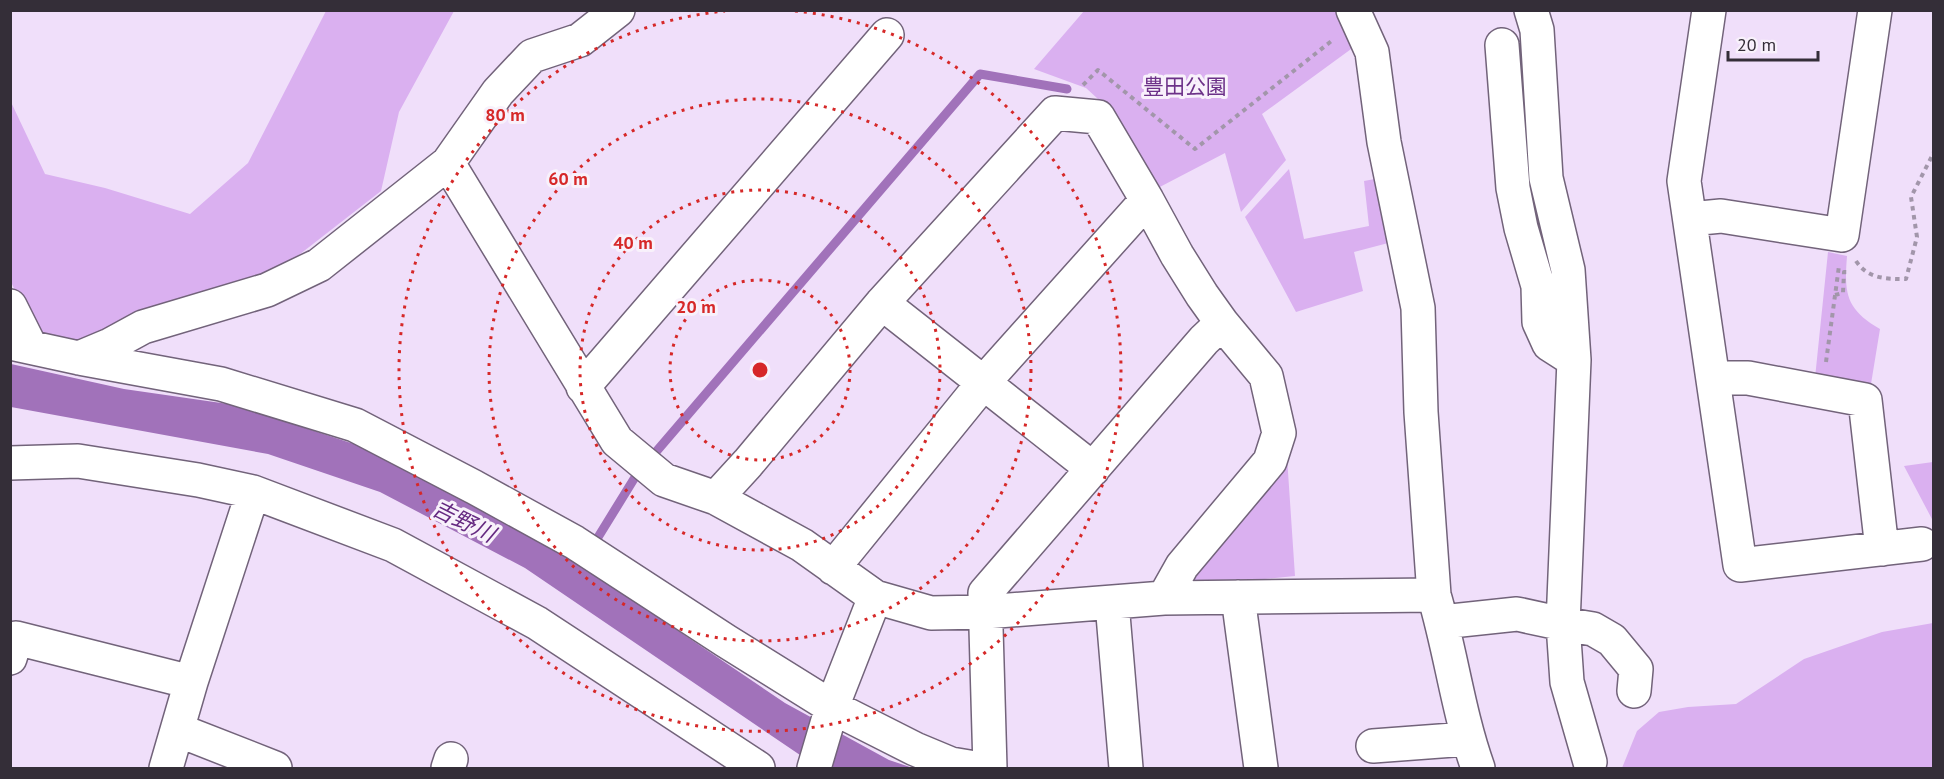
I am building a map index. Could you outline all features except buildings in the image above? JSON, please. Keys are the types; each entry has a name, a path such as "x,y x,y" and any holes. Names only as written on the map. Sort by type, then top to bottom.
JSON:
{"street":[{"path":"79,358 110,345 143,327 267,290 319,265 448,164 498,92 532,56 580,40 618,10"},
{"path":"1531,10 1537,30 1546,178 1568,270 1574,360 1563,624 1567,682 1590,762"},
{"path":"1709,10 1684,181 1740,565 1922,544"},
{"path":"1690,219 1721,216 1842,235 1875,10"},
{"path":"1356,15 1372,52 1384,142 1418,308 1421,412 1438,609 1473,754 1373,746"},
{"path":"584,387 887,35"},
{"path":"1502,45 1514,188 1521,228 1538,286 1539,322 1549,344 1574,360"},
{"path":"716,498 882,303 1055,113 1098,117 1177,255 1222,323 1266,376 1279,433 1270,461 1182,566 1164,598"},
{"path":"448,164 616,441 664,480 716,498 802,545 875,597 931,613 985,612 1164,598 1238,597 1518,614 1593,629 1612,640 1636,669 1634,691"},
{"path":"833,568 984,382 1147,200"},
{"path":"882,303 1093,469"},
{"path":"10,306 20,345 221,384 355,425 474,487 602,559 726,641 830,714 951,764 975,768"},
{"path":"990,768 985,593 1204,340 1222,323"},
{"path":"1714,378 1748,378 1865,400 1882,549"},
{"path":"10,463 78,461 198,480 253,492 393,545 537,623 758,768"},
{"path":"166,768 191,682 253,492"},
{"path":"814,768 830,714 875,597"},
{"path":"1238,597 1261,768"},
{"path":"1112,603 1126,768"},
{"path":"10,658 16,638 191,682"},
{"path":"178,730 275,768"}],"path":[{"path":"1195,148 1356,15"},
{"path":"1842,235 1858,264 1877,278 1905,279 1917,237 1911,196 1934,152"},
{"path":"1823,392 1842,235"},
{"path":"1835,295 1843,293 1844,272 1849,272"}],"green space":[{"path":"326,11 454,11 399,112 381,191 277,272 78,344 36,334 11,282 10,100 45,174 105,188 190,214 248,163"},
{"name":"豊田公園","path":"1084,11 1341,11 1358,44 1262,114 1286,160 1241,212 1225,153 1154,190 1110,110 1086,88 1034,69"},
{"path":"1289,169 1304,239 1369,226 1364,181 1380,178 1392,242 1354,252 1363,291 1296,312 1245,217"},
{"path":"1828,252 1847,256 1846,281 1850,299 1860,314 1880,329 1870,390 1815,378"},
{"path":"1287,457 1295,576 1184,587"},
{"path":"1934,462 1933,521 1904,466"},
{"path":"1933,623 1933,768 1622,768 1637,731 1659,712 1688,707 1736,704 1804,659 1882,632"}],"water":[{"name":"吉野川","path":"11,364 124,389 235,405 354,444 491,512 597,576 785,703 889,760 913,768 834,768 800,755 525,568 380,492 268,454 11,407"}],"waterway":[{"path":"592,547 637,474 980,74 1067,89"}]}
